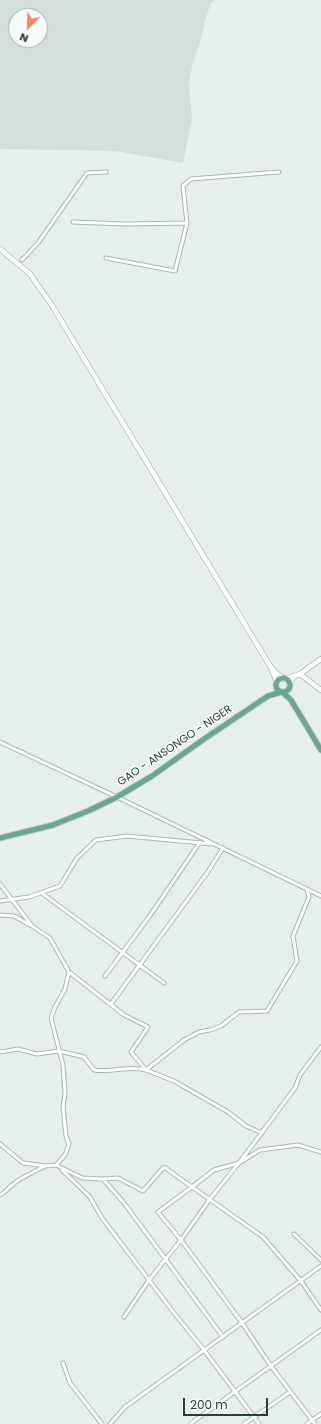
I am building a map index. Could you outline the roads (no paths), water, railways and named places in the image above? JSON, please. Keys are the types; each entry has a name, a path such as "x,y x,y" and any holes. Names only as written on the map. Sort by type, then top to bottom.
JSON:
{"main road":[{"path":"268,696 280,679 288,681 291,700 321,750"},
{"path":"276,684 277,689 291,700"},
{"path":"268,696 286,691 289,687"},
{"name":"GAO - ANSONGO - NIGER","path":"0,838 53,825 88,811 117,797 152,776 207,736 268,696"}],"street":[{"path":"22,260 38,243 87,173 106,172"},
{"path":"106,258 175,271 187,223 183,186 191,179 280,172"},
{"path":"73,222 125,224 187,223"},
{"path":"0,249 30,274 51,304 272,668 284,679 298,675 321,690"},
{"path":"289,687 291,680 321,659"},
{"path":"272,668 276,684"},
{"path":"0,742 321,896"},
{"path":"0,901 29,897 60,886 77,858 96,840 127,836 200,842 217,845"},
{"path":"105,976 149,917 200,842"},
{"path":"110,1004 207,873 223,848"},
{"path":"0,884 32,926"},
{"path":"146,1070 184,1040 199,1032 221,1026 239,1012 267,1011 297,961 293,936 309,897 307,889"},
{"path":"43,894 164,983"},
{"path":"0,914 14,916 50,938 69,972 124,1015 148,1027 132,1052 146,1070"},
{"path":"58,1166 65,1155 69,1144 66,1136 63,1106 66,1094 63,1065 51,1018 65,989 69,972"},
{"path":"124,1316 149,1280 181,1240 210,1199 295,1088 300,1075 321,1047"},
{"path":"0,1052 18,1049 37,1054 59,1051 84,1056 94,1070 104,1072 137,1067 174,1081 228,1112 246,1126 262,1133"},
{"path":"0,1144 23,1163 58,1166 82,1178 118,1178 143,1191 164,1167 264,1237 301,1281 321,1310"},
{"path":"313,1422 181,1240 158,1212 214,1170 239,1163 260,1150 298,1145 321,1152"},
{"path":"0,1196 22,1178 45,1166"},
{"path":"58,1166 90,1197 102,1218 259,1424"},
{"path":"103,1179 124,1203 223,1337"},
{"path":"294,1234 321,1260"},
{"path":"110,1424 125,1407 321,1266"},
{"path":"190,1424 321,1330"},
{"path":"63,1363 70,1383 102,1424"},
{"path":"244,1424 290,1392"},
{"path":"307,1424 313,1422 321,1414"}]}
